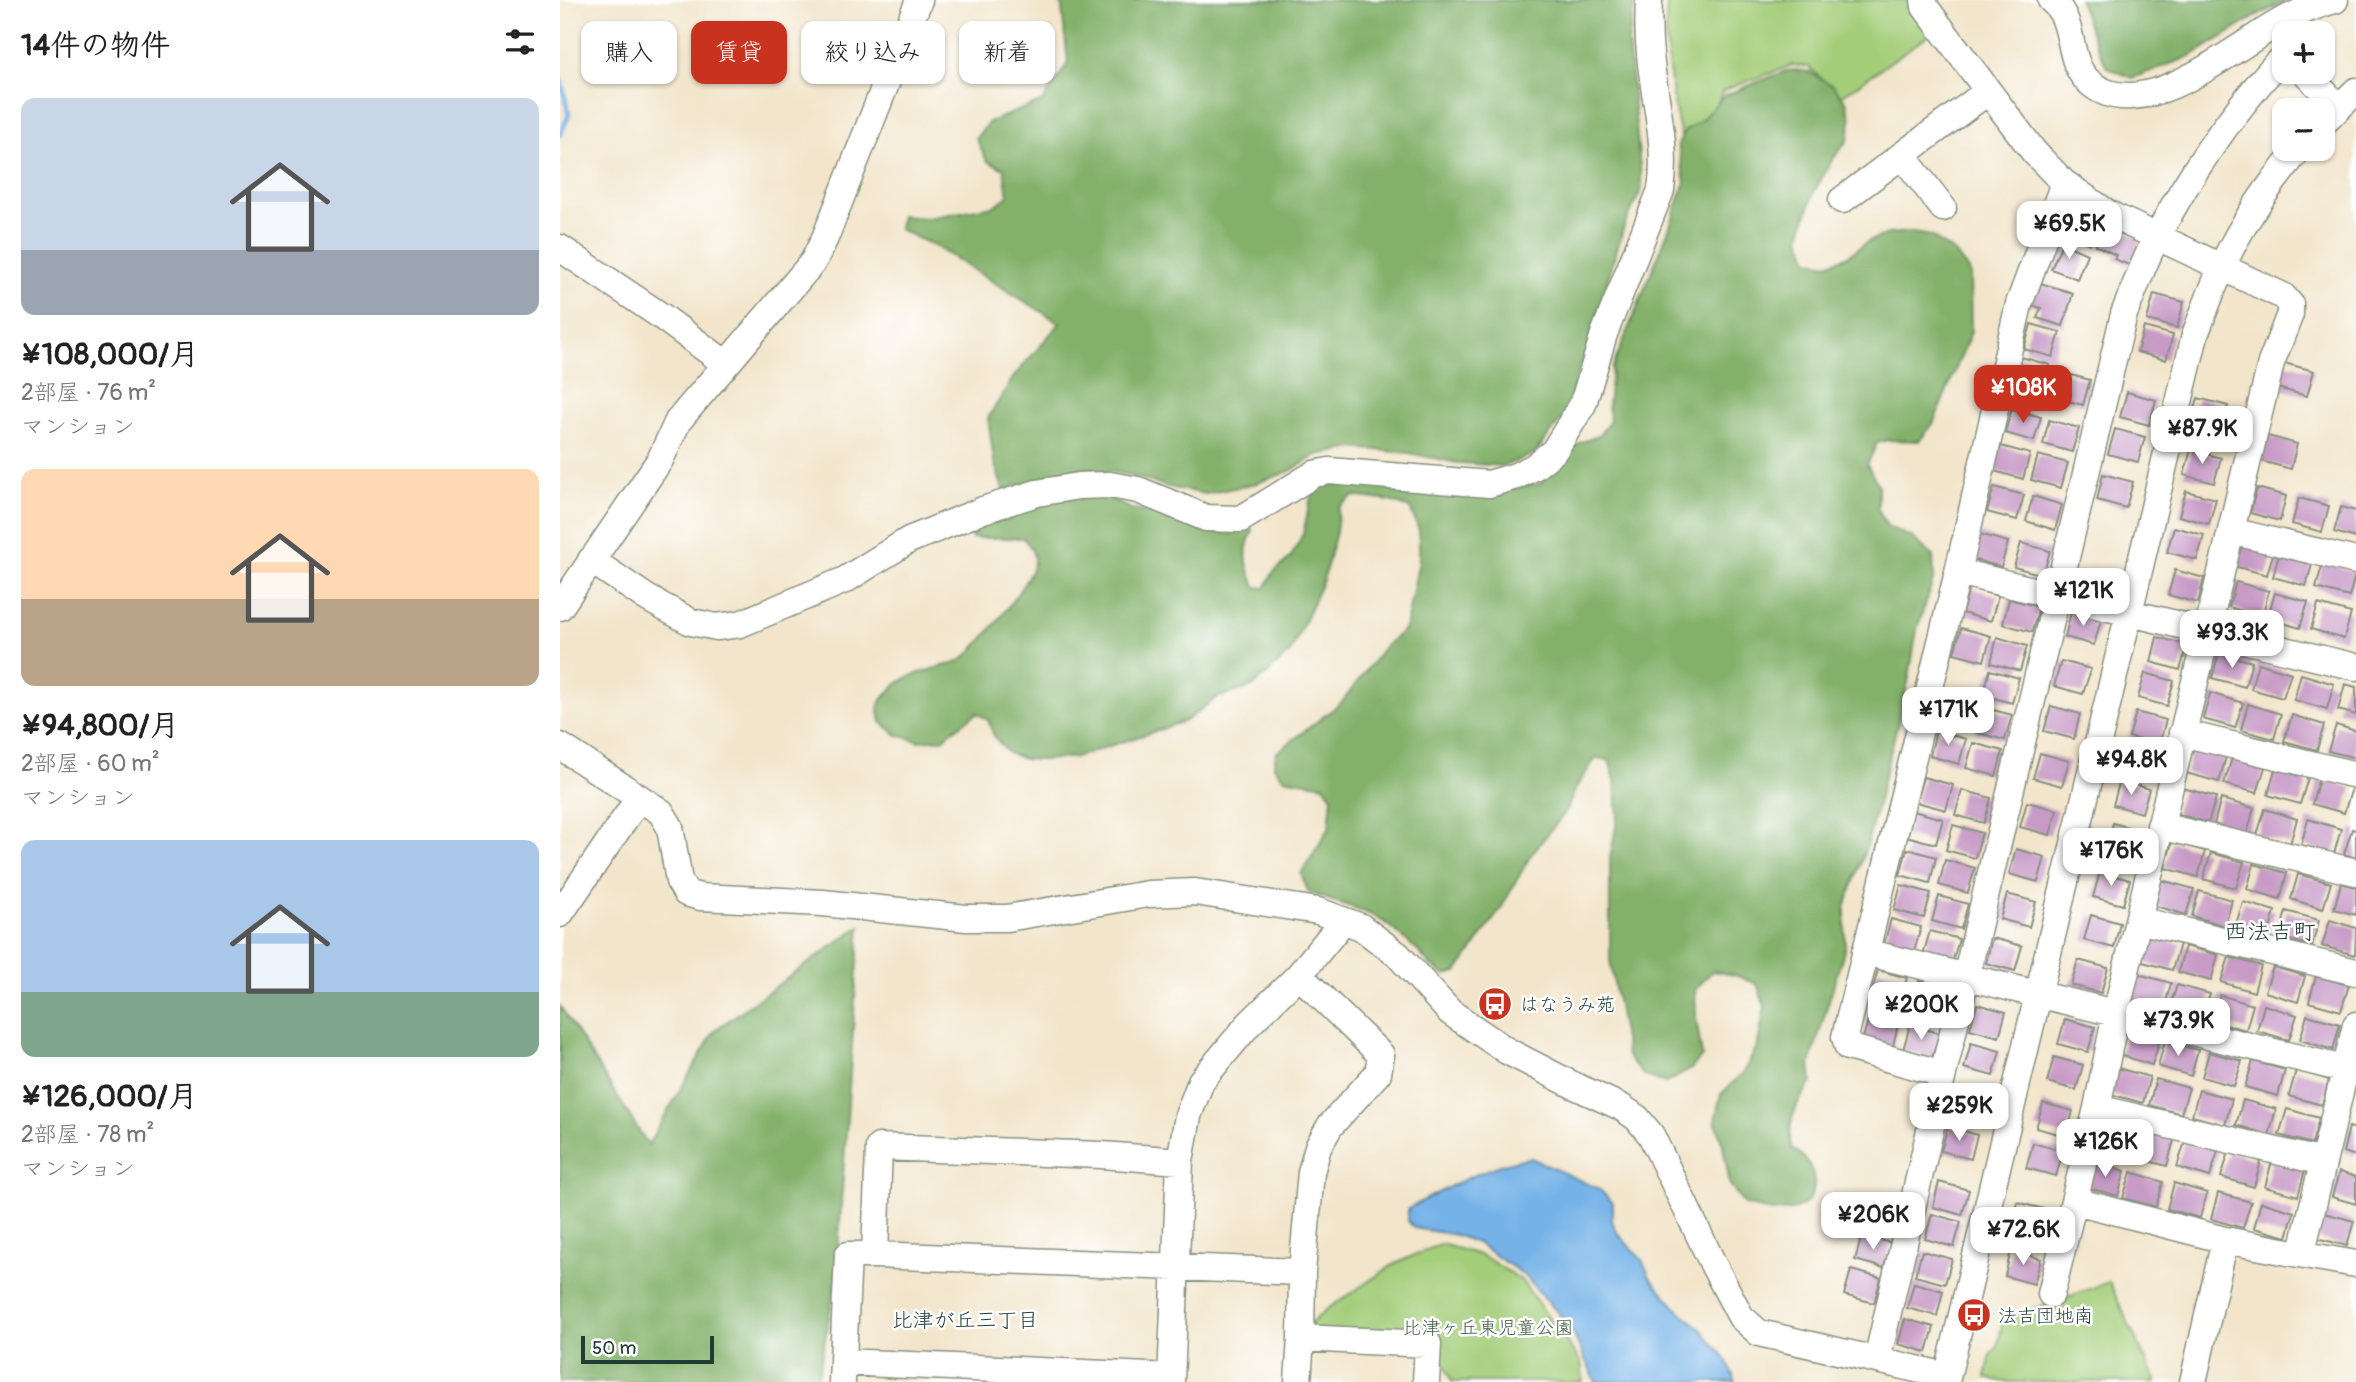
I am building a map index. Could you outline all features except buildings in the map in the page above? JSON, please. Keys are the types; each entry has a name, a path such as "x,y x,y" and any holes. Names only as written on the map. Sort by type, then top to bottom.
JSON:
{"street":[{"path":"560,607 660,460 678,421 813,262 825,238 919,0"},
{"path":"592,560 654,602 691,622 716,627 728,626 765,615 845,580 909,540 983,510 1037,493 1078,486 1110,485 1138,490 1206,518 1241,519 1307,478 1329,471 1489,484 1534,467 1554,451 1583,404 1604,334 1661,190 1664,169 1649,53 1649,0"},
{"path":"1924,0 1925,7 1987,92 2034,152 2064,183 2109,214 2283,296 2290,304 2290,314 2271,363 2116,1013 2097,1108 2050,1294"},
{"path":"2051,0 2065,16 2078,69 2099,90 2127,97 2146,95 2180,82 2279,23 2304,10 2335,0"},
{"path":"1877,1360 2124,314 2157,237 2203,156 2224,126 2272,69"},
{"path":"2317,84 2339,107"},
{"path":"1842,201 1987,92"},
{"path":"1902,155 1943,208"},
{"path":"560,746 661,812 670,827 679,881 686,893 700,897 823,903 966,918 1007,918 1148,894 1195,892 1318,911 1361,927 1398,955 1450,1012 1507,1051 1621,1107 1637,1118 1651,1135 1741,1317 1759,1333 1947,1379 2195,335 2242,227 2289,161"},
{"path":"1943,1074 1848,1047 1845,1037 1958,572 2019,304 2064,183"},
{"path":"560,248 726,363"},
{"path":"2231,531 2356,561"},
{"path":"1958,572 2356,667"},
{"path":"2182,733 2356,775"},
{"path":"560,914 639,798"},
{"path":"2160,826 2356,872"},
{"path":"1302,1272 1176,1268 875,1255 848,1255 843,1372 1171,1379 1176,1268 1180,1161 1188,1116 1201,1082 1249,1024 1298,975 1342,920"},
{"path":"2138,920 2356,972"},
{"path":"1865,952 2351,1070"},
{"path":"1298,975 1381,1055 1378,1073 1330,1126 1318,1147 1311,1172 1302,1272 1298,1382"},
{"path":"2300,1254 2323,1162 2351,1070 2356,1025"},
{"path":"2097,1108 2323,1162"},
{"path":"875,1255 879,1147 1102,1155 1180,1161"},
{"path":"2074,1201 2225,1240 2356,1264"},
{"path":"2193,1382 2225,1240"},
{"path":"1301,1338 1427,1344 1426,1382"}],"green space":[{"path":"1061,0 1635,0 1628,43 1642,189 1625,223 1562,419 1534,454 1504,466 1458,463 1409,453 1354,448 1317,455 1290,471 1257,483 1206,494 1168,487 1125,474 1086,468 1053,474 1003,490 994,461 988,418 1015,375 1060,323 936,247 899,229 901,216 927,218 994,206 1008,196 1004,169 987,161 976,138 989,122 1043,101 1068,63"},
{"path":"1668,0 1921,0 1936,30 1840,97 1809,67 1792,65 1724,90 1706,124 1682,141 1667,50"},
{"path":"2079,0 2290,0 2262,13 2189,57 2132,78 2107,67"},
{"path":"1786,71 1809,72 1832,85 1846,101 1851,119 1848,140 1832,160 1813,194 1800,236 1809,260 1827,264 1846,257 1869,241 1888,234 1909,232 1931,236 1956,254 1970,273 1971,332 1933,424 1919,441 1888,440 1877,443 1867,465 1878,485 1878,509 1887,526 1913,538 1933,556 1934,577 1917,629 1909,678 1867,845 1845,907 1845,947 1810,1064 1812,1082 1802,1096 1790,1131 1792,1149 1807,1162 1814,1179 1814,1189 1804,1204 1795,1209 1776,1211 1745,1205 1730,1185 1723,1145 1715,1120 1721,1094 1745,1071 1758,1044 1765,1006 1757,984 1735,975 1712,971 1695,990 1702,1056 1691,1069 1666,1083 1644,1076 1627,1056 1610,961 1610,858 1618,816 1615,780 1609,760 1596,758 1577,786 1565,813 1532,853 1500,910 1457,972 1445,975 1437,970 1379,919 1308,891 1301,874 1329,828 1332,797 1324,785 1283,778 1274,766 1276,753 1342,702 1384,647 1405,629 1419,561 1419,530 1410,508 1390,501 1353,496 1339,507 1336,532 1323,580 1290,653 1252,687 1216,698 1187,720 1076,757 1043,760 1024,759 1008,753 994,736 988,720 977,713 942,739 919,741 897,735 881,722 878,706 904,679 958,662 968,655 1002,614 1031,571 1034,555 1023,538 972,538 968,528 1045,500 1107,497 1131,509 1164,516 1203,531 1229,534 1249,525 1253,531 1246,552 1248,566 1256,587 1265,588 1273,573 1291,557 1303,534 1312,492 1322,484 1409,487 1444,495 1470,496 1541,483 1579,443 1598,436 1610,421 1608,405 1612,369 1669,229 1685,182 1678,144 1685,131 1700,121 1725,95"},
{"path":"860,926 836,1280 817,1382 560,1382 560,1006 648,1145 715,1030"},
{"name":"比津ヶ丘東児童公園","path":"1441,1244 1483,1256 1521,1280 1581,1362 1583,1382 1452,1382 1432,1337 1316,1330 1310,1324 1326,1310 1396,1263"},
{"path":"2109,1282 2156,1382 2004,1382 1986,1378 1991,1353 1997,1348 2003,1320"}],"water":[{"path":"1531,1158 1599,1189 1613,1203 1612,1221 1618,1234 1642,1260 1651,1279 1679,1311 1699,1327 1726,1359 1736,1382 1596,1382 1569,1325 1524,1275 1477,1243 1456,1235 1414,1228 1408,1221 1408,1209 1468,1178 1501,1165"}],"waterway":[{"path":"560,77 569,115 560,135"}],"place":[{"name":"はなうみ苑","path":"1495,1004"},
{"name":"法吉団地南","path":"1974,1315"}],"district":[{"name":"西法吉町","path":"2270,931"},
{"name":"比津が丘三丁目","path":"965,1320"}]}
